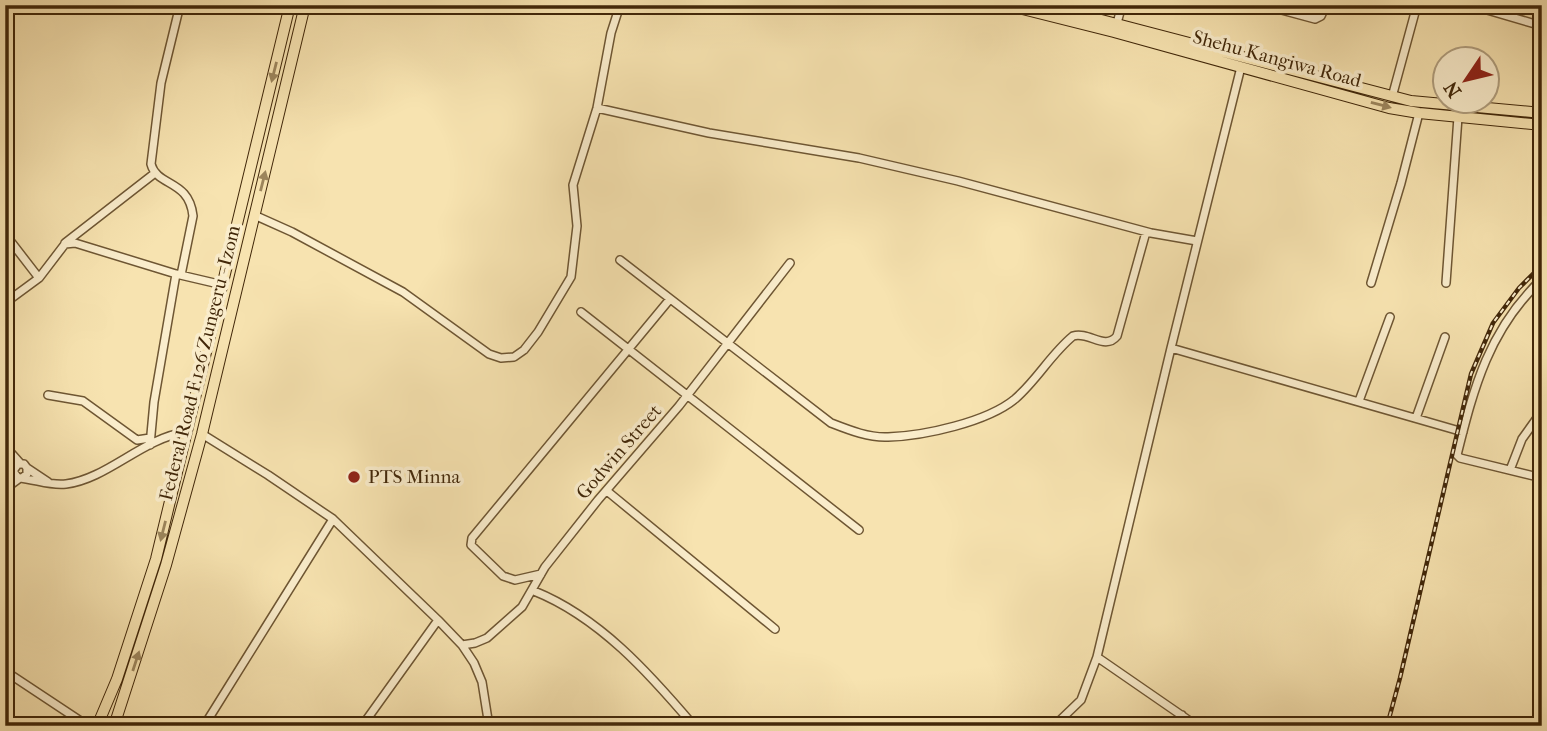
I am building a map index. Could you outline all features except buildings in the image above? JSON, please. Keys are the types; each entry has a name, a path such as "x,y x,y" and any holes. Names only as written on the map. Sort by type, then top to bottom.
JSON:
{"main road":[{"name":"Federal Road F.126 Zungeru - Izom","path":"93,725 107,707 145,596 290,5"},
{"name":"Federal Road F.126 Zungeru - Izom","path":"112,726 152,614 202,434 305,5"},
{"name":"Shehu Kangiwa Road","path":"1007,5 1390,108 1542,125"},
{"name":"Shehu Kangiwa Road","path":"1044,5 1392,97 1435,104 1542,113"},
{"path":"266,107 280,110"},
{"path":"93,725 112,726"}],"street":[{"path":"150,441 154,402 178,275 193,216 188,199 178,186 155,173 151,164 161,83 180,5"},
{"path":"254,215 292,232 403,292 489,354 500,358 514,357 524,350 538,332 571,277 577,226 573,185 597,108 611,33 620,5"},
{"path":"1117,23 1122,5"},
{"path":"1264,5 1310,19 1321,16 1326,5"},
{"path":"1392,97 1417,5"},
{"path":"1470,5 1542,26"},
{"path":"1054,726 1081,700 1097,657 1241,67"},
{"path":"597,108 721,136 859,158 958,181 1146,232 1197,241"},
{"path":"1371,283 1419,113"},
{"path":"1446,284 1458,117"},
{"path":"5,303 39,278 65,244 155,173"},
{"path":"620,260 831,423 886,437 945,428 973,420 1013,400 1073,336 1080,334 1107,343 1112,342 1117,336 1146,232"},
{"path":"5,234 39,278"},
{"path":"65,244 82,244 178,275 223,285"},
{"name":"Godwin Street","path":"462,645 487,638 522,607 534,591 541,574 688,395 790,263"},
{"path":"1539,282 1542,293"},
{"path":"1539,282 1504,323 1482,366 1457,455 1460,458 1542,478"},
{"path":"541,574 515,580 503,576 471,545 472,538 670,299"},
{"path":"582,312 859,530"},
{"path":"1359,401 1390,317"},
{"path":"1416,418 1445,337"},
{"path":"1171,348 1463,432"},
{"path":"48,395 83,401 137,440 150,441"},
{"path":"1510,470 1522,439 1542,411"},
{"path":"19,467 16,477 34,482 56,485 81,481 150,441 186,432"},
{"path":"202,434 332,519 438,620 462,645 474,663 482,682 489,726"},
{"path":"5,486 27,474 6,447"},
{"path":"19,467 56,485"},
{"path":"5,486 19,467"},
{"path":"607,491 775,629"},
{"path":"204,726 332,519"},
{"path":"534,591 578,612 624,650 694,726"},
{"path":"362,726 438,620"},
{"path":"1097,657 1197,726"},
{"path":"5,671 93,725"},
{"path":"1172,726 1182,715"}],"railway":[{"path":"1387,726 1471,374 1493,323 1519,288 1542,265"}],"place":[{"name":"PTS Minna","path":"354,477"}]}
